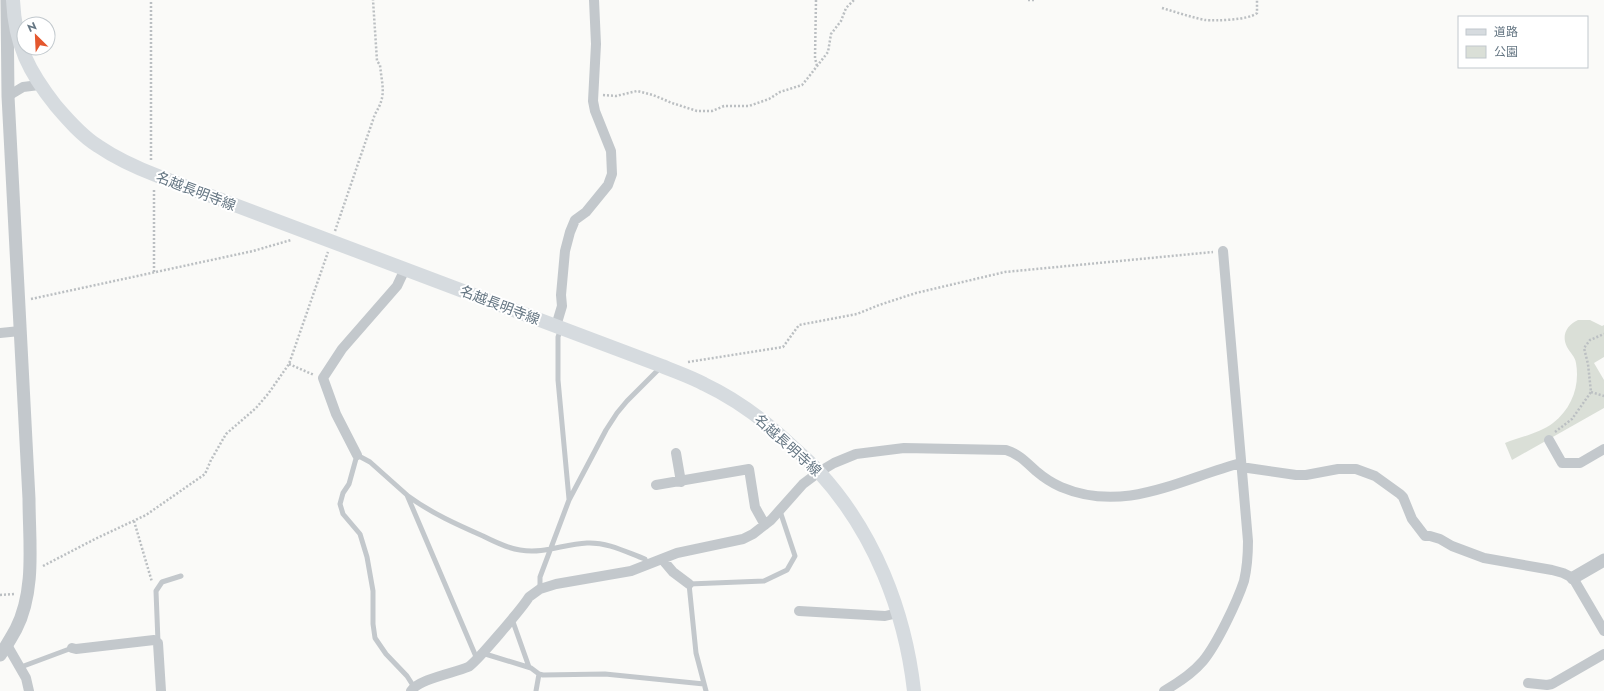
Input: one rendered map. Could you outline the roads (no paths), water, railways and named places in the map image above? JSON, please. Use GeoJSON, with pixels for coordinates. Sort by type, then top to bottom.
{"type":"FeatureCollection","features":[{"type":"Feature","properties":{"kind":"main road","name":"名越長明寺線"},"geometry":{"type":"LineString","coordinates":[[13,0],[18,36],[28,64],[39,85],[62,114],[80,132],[96,146],[114,157],[154,175],[662,366],[703,383],[749,410],[779,434],[819,472],[852,514],[886,578],[908,649],[914,691]]}},
{"type":"Feature","properties":{"kind":"street"},"geometry":{"type":"LineString","coordinates":[[7,0],[8,96],[29,499],[29,572],[28,593],[25,606],[17,628],[3,650],[21,667],[26,678],[29,691]]}},
{"type":"Feature","properties":{"kind":"street"},"geometry":{"type":"LineString","coordinates":[[558,327],[562,306],[561,295],[565,251],[570,232],[575,220],[586,212],[608,185],[612,174],[611,151],[595,111],[593,93],[596,44],[594,0]]}},
{"type":"Feature","properties":{"kind":"street"},"geometry":{"type":"LineString","coordinates":[[8,96],[23,87],[39,85]]}},
{"type":"Feature","properties":{"kind":"street"},"geometry":{"type":"LineString","coordinates":[[1164,691],[1189,674],[1203,660],[1227,618],[1244,581],[1247,563],[1248,541],[1223,251]]}},
{"type":"Feature","properties":{"kind":"street"},"geometry":{"type":"LineString","coordinates":[[357,455],[336,414],[323,378],[342,349],[397,286],[405,269]]}},
{"type":"Feature","properties":{"kind":"street"},"geometry":{"type":"LineString","coordinates":[[0,333],[20,331]]}},
{"type":"Feature","properties":{"kind":"street"},"geometry":{"type":"LineString","coordinates":[[1549,440],[1562,463],[1580,463],[1604,449]]}},
{"type":"Feature","properties":{"kind":"street"},"geometry":{"type":"LineString","coordinates":[[412,689],[468,667],[529,597],[540,589],[556,584],[631,571],[677,553],[743,539],[765,525],[780,511],[803,484],[819,472],[844,459],[867,452],[912,448],[996,449],[1014,453],[1037,472],[1061,487],[1078,493],[1118,497],[1160,490],[1221,468],[1241,465],[1296,475],[1306,475],[1338,469],[1356,469],[1375,476],[1400,494],[1412,519],[1425,536],[1440,539],[1452,546],[1484,558],[1552,570],[1573,578],[1604,631]]}},
{"type":"Feature","properties":{"kind":"street"},"geometry":{"type":"LineString","coordinates":[[676,453],[681,482]]}},
{"type":"Feature","properties":{"kind":"street"},"geometry":{"type":"LineString","coordinates":[[656,485],[681,482],[749,469],[755,507],[765,525]]}},
{"type":"Feature","properties":{"kind":"street"},"geometry":{"type":"LineString","coordinates":[[662,559],[673,572],[689,584]]}},
{"type":"Feature","properties":{"kind":"street"},"geometry":{"type":"LineString","coordinates":[[1573,578],[1604,560]]}},
{"type":"Feature","properties":{"kind":"street"},"geometry":{"type":"LineString","coordinates":[[799,611],[886,616],[898,613]]}},
{"type":"Feature","properties":{"kind":"street"},"geometry":{"type":"LineString","coordinates":[[72,648],[76,649],[154,640],[158,643],[161,691]]}},
{"type":"Feature","properties":{"kind":"street"},"geometry":{"type":"LineString","coordinates":[[1528,683],[1546,685],[1552,684],[1604,654]]}},
{"type":"Feature","properties":{"kind":"lane"},"geometry":{"type":"LineString","coordinates":[[558,327],[558,380],[569,500]]}},
{"type":"Feature","properties":{"kind":"lane"},"geometry":{"type":"LineString","coordinates":[[540,589],[540,577],[569,500],[617,413],[662,366]]}},
{"type":"Feature","properties":{"kind":"lane"},"geometry":{"type":"LineString","coordinates":[[412,689],[407,676],[386,654],[375,638],[373,591],[367,557],[360,534],[343,514],[340,504],[343,494],[349,484],[357,455],[370,462],[420,505],[466,529],[504,546],[521,550],[549,550],[587,543],[606,544],[645,559],[647,566]]}},
{"type":"Feature","properties":{"kind":"lane"},"geometry":{"type":"LineString","coordinates":[[407,495],[479,656],[528,667],[539,674],[605,674],[704,684]]}},
{"type":"Feature","properties":{"kind":"lane"},"geometry":{"type":"LineString","coordinates":[[706,691],[696,653],[689,584],[764,581],[787,570],[795,556],[780,511]]}},
{"type":"Feature","properties":{"kind":"lane"},"geometry":{"type":"LineString","coordinates":[[158,643],[156,591],[162,582],[182,576]]}},
{"type":"Feature","properties":{"kind":"lane"},"geometry":{"type":"LineString","coordinates":[[512,618],[528,667]]}},
{"type":"Feature","properties":{"kind":"lane"},"geometry":{"type":"LineString","coordinates":[[21,667],[72,648]]}},
{"type":"Feature","properties":{"kind":"lane"},"geometry":{"type":"LineString","coordinates":[[536,691],[539,674]]}}]}
